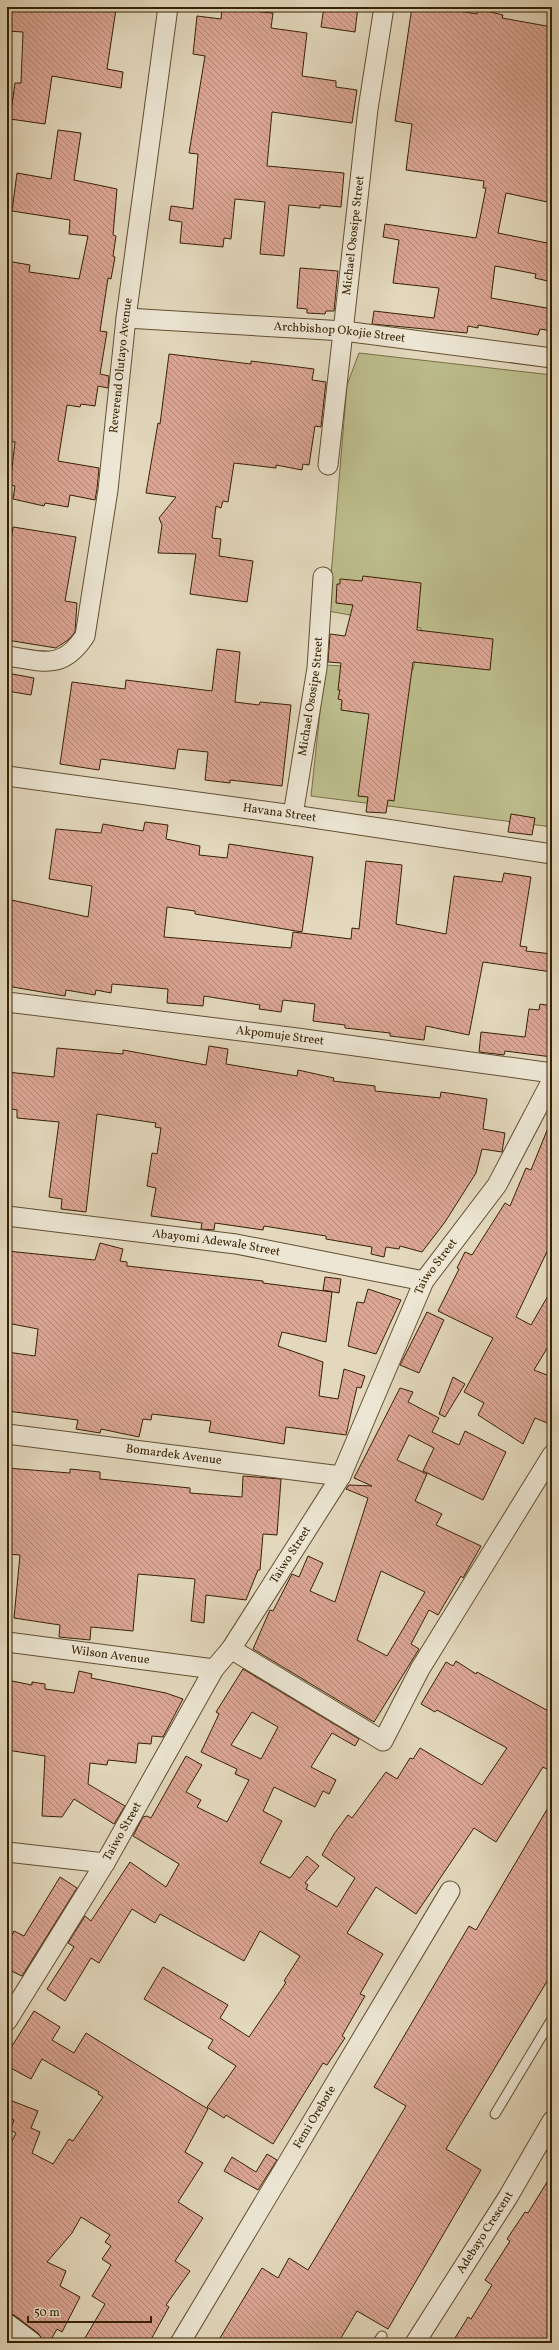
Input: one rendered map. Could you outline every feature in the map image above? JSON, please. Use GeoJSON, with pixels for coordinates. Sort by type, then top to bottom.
{"type":"FeatureCollection","features":[{"type":"Feature","properties":{"kind":"main road"},"geometry":{"type":"LineString","coordinates":[[7,2325],[31,2343]]}},
{"type":"Feature","properties":{"kind":"street","name":"Reverend Olutayo Avenue"},"geometry":{"type":"LineString","coordinates":[[7,656],[39,660],[63,658],[74,651],[84,636],[108,490],[126,318],[168,7]]}},
{"type":"Feature","properties":{"kind":"street","name":"Michael Ososipe Street"},"geometry":{"type":"LineString","coordinates":[[328,465],[367,116],[384,7]]}},
{"type":"Feature","properties":{"kind":"street","name":"Archbishop Okojie Street"},"geometry":{"type":"LineString","coordinates":[[126,318],[344,331],[552,358]]}},
{"type":"Feature","properties":{"kind":"street","name":"Michael Ososipe Street"},"geometry":{"type":"LineString","coordinates":[[293,815],[317,668],[323,578]]}},
{"type":"Feature","properties":{"kind":"street","name":"Havana Street"},"geometry":{"type":"LineString","coordinates":[[7,776],[293,815],[552,854]]}},
{"type":"Feature","properties":{"kind":"street","name":"Akpomuje Street"},"geometry":{"type":"LineString","coordinates":[[7,1002],[304,1039],[552,1073]]}},
{"type":"Feature","properties":{"kind":"street","name":"Taiwo Street"},"geometry":{"type":"LineString","coordinates":[[7,2021],[105,1863],[214,1669],[231,1649],[341,1476],[424,1281],[497,1185],[552,1080]]}},
{"type":"Feature","properties":{"kind":"street","name":"Abayomi Adewale Street"},"geometry":{"type":"LineString","coordinates":[[7,1216],[236,1244],[424,1281]]}},
{"type":"Feature","properties":{"kind":"street","name":"Bomardek Avenue"},"geometry":{"type":"LineString","coordinates":[[7,1434],[341,1476]]}},
{"type":"Feature","properties":{"kind":"street"},"geometry":{"type":"LineString","coordinates":[[231,1649],[383,1741],[420,1669],[552,1455]]}},
{"type":"Feature","properties":{"kind":"street","name":"Wilson Avenue"},"geometry":{"type":"LineString","coordinates":[[7,1642],[214,1669]]}},
{"type":"Feature","properties":{"kind":"street"},"geometry":{"type":"LineString","coordinates":[[7,1852],[105,1863]]}},
{"type":"Feature","properties":{"kind":"street","name":"Femi Orebote"},"geometry":{"type":"LineString","coordinates":[[180,2343],[450,1891]]}},
{"type":"Feature","properties":{"kind":"street","name":"Adebayo Crescent"},"geometry":{"type":"LineString","coordinates":[[415,2343],[508,2197],[552,2121]]}},
{"type":"Feature","properties":{"kind":"lane"},"geometry":{"type":"LineString","coordinates":[[495,2114],[552,2019]]}},
{"type":"Feature","properties":{"kind":"green space"},"geometry":{"type":"Polygon","coordinates":[[[359,353],[552,375],[552,827],[311,796],[325,665],[413,670],[421,628],[328,611],[347,385],[359,353]]]}},
{"type":"Feature","properties":{"kind":"building"},"geometry":{"type":"Polygon","coordinates":[[[7,7],[116,9],[107,69],[123,72],[121,88],[52,76],[45,124],[10,119],[15,83],[21,83],[23,32],[7,31],[7,7]]]}},
{"type":"Feature","properties":{"kind":"building"},"geometry":{"type":"Polygon","coordinates":[[[222,7],[261,7],[260,12],[273,13],[271,28],[307,33],[302,76],[336,81],[336,87],[357,90],[352,123],[272,112],[267,166],[344,173],[341,207],[320,205],[320,208],[289,205],[284,256],[260,254],[265,202],[235,199],[231,239],[224,238],[223,247],[180,243],[182,222],[169,220],[171,206],[193,209],[198,154],[189,153],[205,56],[193,54],[197,16],[221,19],[222,7]]]}},
{"type":"Feature","properties":{"kind":"building"},"geometry":{"type":"Polygon","coordinates":[[[324,7],[358,7],[355,32],[321,27],[324,7]]]}},
{"type":"Feature","properties":{"kind":"building"},"geometry":{"type":"Polygon","coordinates":[[[412,7],[434,7],[477,14],[478,9],[503,15],[502,18],[552,27],[552,203],[506,193],[498,233],[552,244],[552,282],[535,278],[536,274],[495,266],[491,298],[552,309],[552,331],[540,329],[538,335],[478,325],[478,328],[468,326],[467,333],[372,324],[374,311],[434,318],[439,288],[393,283],[399,240],[383,237],[385,224],[476,238],[486,188],[483,188],[484,181],[406,170],[412,124],[395,121],[412,7]]]}},
{"type":"Feature","properties":{"kind":"building"},"geometry":{"type":"Polygon","coordinates":[[[58,130],[81,133],[74,180],[117,189],[113,235],[116,236],[113,256],[115,257],[111,279],[108,278],[100,331],[107,332],[100,374],[109,376],[108,388],[98,386],[95,406],[81,404],[80,407],[67,405],[58,461],[99,468],[97,489],[95,500],[70,495],[68,507],[45,503],[44,506],[13,499],[15,486],[10,485],[15,442],[7,441],[7,261],[30,265],[29,272],[79,279],[88,236],[69,234],[70,220],[12,211],[17,173],[51,179],[58,130]]]}},
{"type":"Feature","properties":{"kind":"building"},"geometry":{"type":"Polygon","coordinates":[[[300,268],[338,271],[334,311],[326,311],[325,314],[307,313],[307,309],[297,308],[300,268]]]}},
{"type":"Feature","properties":{"kind":"building"},"geometry":{"type":"Polygon","coordinates":[[[169,354],[251,364],[251,361],[314,369],[312,380],[326,382],[321,427],[315,426],[309,465],[303,464],[302,470],[276,465],[276,468],[234,463],[228,502],[223,501],[221,508],[216,506],[212,538],[221,539],[219,556],[253,561],[247,602],[190,594],[196,554],[158,553],[162,525],[159,518],[176,497],[146,493],[158,423],[160,424],[169,354]]]}},
{"type":"Feature","properties":{"kind":"building"},"geometry":{"type":"Polygon","coordinates":[[[13,527],[76,537],[65,601],[77,603],[75,632],[68,640],[56,648],[7,640],[7,565],[13,527]]]}},
{"type":"Feature","properties":{"kind":"building"},"geometry":{"type":"Polygon","coordinates":[[[363,576],[421,583],[417,630],[493,639],[490,670],[413,662],[394,801],[388,800],[386,813],[366,812],[368,797],[358,796],[369,714],[341,710],[342,700],[338,699],[340,690],[338,690],[341,663],[328,662],[330,634],[345,636],[353,605],[336,603],[337,584],[340,584],[340,579],[362,581],[363,576]]]}},
{"type":"Feature","properties":{"kind":"building"},"geometry":{"type":"Polygon","coordinates":[[[217,649],[240,652],[235,702],[259,705],[260,702],[291,705],[282,786],[230,780],[230,783],[205,780],[208,752],[178,749],[175,769],[101,759],[99,770],[60,764],[72,682],[125,689],[126,680],[212,691],[217,649]]]}},
{"type":"Feature","properties":{"kind":"building"},"geometry":{"type":"Polygon","coordinates":[[[7,673],[34,678],[31,695],[7,691],[7,673]]]}},
{"type":"Feature","properties":{"kind":"building"},"geometry":{"type":"Polygon","coordinates":[[[511,814],[535,818],[532,835],[508,832],[511,814]]]}},
{"type":"Feature","properties":{"kind":"building"},"geometry":{"type":"Polygon","coordinates":[[[145,822],[168,825],[166,839],[200,846],[199,855],[227,858],[229,844],[313,857],[302,932],[195,914],[195,911],[167,907],[164,937],[291,948],[293,932],[351,939],[352,928],[359,929],[366,861],[402,865],[396,924],[446,934],[454,876],[502,882],[504,873],[531,877],[520,946],[527,947],[526,951],[552,954],[552,972],[483,962],[469,1035],[426,1026],[424,1040],[390,1036],[390,1033],[345,1028],[345,1025],[313,1021],[315,1004],[283,1000],[281,1012],[259,1009],[260,1005],[204,996],[203,1006],[167,1003],[168,989],[112,984],[111,993],[96,990],[95,995],[66,990],[65,996],[7,986],[7,899],[88,917],[92,886],[49,879],[56,829],[101,833],[103,824],[143,831],[145,822]]]}},
{"type":"Feature","properties":{"kind":"building"},"geometry":{"type":"Polygon","coordinates":[[[540,1004],[552,1006],[552,1057],[505,1051],[504,1055],[479,1052],[481,1032],[525,1037],[529,1009],[539,1010],[540,1004]]]}},
{"type":"Feature","properties":{"kind":"building"},"geometry":{"type":"Polygon","coordinates":[[[209,1046],[228,1049],[226,1064],[297,1076],[298,1070],[334,1078],[333,1081],[375,1086],[375,1091],[440,1098],[441,1092],[487,1099],[483,1129],[505,1133],[502,1152],[482,1149],[476,1173],[445,1222],[422,1252],[400,1246],[399,1249],[386,1247],[384,1257],[371,1254],[372,1247],[326,1239],[326,1236],[264,1226],[263,1230],[215,1223],[214,1230],[201,1229],[202,1223],[151,1216],[156,1188],[147,1186],[152,1153],[157,1154],[161,1128],[155,1127],[156,1123],[97,1114],[86,1212],[61,1209],[62,1199],[49,1197],[59,1122],[17,1118],[17,1110],[7,1108],[7,1072],[54,1077],[57,1048],[123,1054],[123,1050],[206,1065],[209,1046]]]}},
{"type":"Feature","properties":{"kind":"building"},"geometry":{"type":"Polygon","coordinates":[[[552,1118],[552,1241],[516,1317],[531,1325],[552,1289],[552,1340],[534,1370],[552,1377],[552,1425],[535,1418],[523,1444],[478,1415],[484,1403],[464,1392],[493,1338],[438,1311],[459,1269],[457,1268],[465,1252],[472,1255],[505,1203],[510,1206],[526,1168],[531,1170],[552,1118]]]}},
{"type":"Feature","properties":{"kind":"building"},"geometry":{"type":"Polygon","coordinates":[[[100,1243],[123,1249],[120,1261],[127,1262],[127,1266],[263,1281],[263,1283],[332,1292],[326,1342],[282,1332],[278,1346],[323,1362],[319,1396],[338,1399],[344,1369],[365,1376],[361,1388],[357,1387],[346,1435],[286,1427],[284,1444],[209,1432],[211,1421],[152,1414],[151,1420],[143,1419],[139,1437],[101,1429],[100,1433],[76,1429],[78,1420],[7,1411],[7,1352],[35,1356],[38,1329],[7,1323],[7,1251],[95,1260],[100,1243]]]}},
{"type":"Feature","properties":{"kind":"building"},"geometry":{"type":"Polygon","coordinates":[[[325,1277],[341,1279],[339,1293],[323,1290],[325,1277]]]}},
{"type":"Feature","properties":{"kind":"building"},"geometry":{"type":"Polygon","coordinates":[[[368,1289],[401,1300],[376,1354],[348,1346],[357,1302],[364,1303],[368,1289]]]}},
{"type":"Feature","properties":{"kind":"building"},"geometry":{"type":"Polygon","coordinates":[[[427,1312],[444,1320],[419,1373],[400,1365],[427,1312]]]}},
{"type":"Feature","properties":{"kind":"building"},"geometry":{"type":"Polygon","coordinates":[[[453,1377],[465,1384],[445,1417],[439,1414],[453,1377]]]}},
{"type":"Feature","properties":{"kind":"building"},"geometry":{"type":"Polygon","coordinates":[[[400,1388],[413,1392],[408,1402],[439,1418],[432,1432],[459,1445],[465,1431],[506,1452],[483,1500],[423,1471],[434,1448],[409,1435],[397,1460],[427,1474],[415,1501],[442,1514],[436,1525],[481,1546],[463,1578],[461,1576],[438,1615],[429,1610],[411,1644],[419,1649],[374,1722],[253,1649],[270,1610],[273,1611],[292,1574],[299,1577],[308,1556],[323,1563],[310,1591],[335,1602],[368,1498],[346,1489],[349,1485],[372,1486],[354,1478],[400,1388]],[[381,1571],[357,1640],[387,1656],[425,1592],[381,1571]]]}},
{"type":"Feature","properties":{"kind":"building"},"geometry":{"type":"Polygon","coordinates":[[[7,1468],[70,1473],[70,1469],[100,1472],[100,1479],[190,1488],[190,1493],[242,1497],[243,1476],[281,1479],[277,1535],[263,1534],[260,1570],[258,1570],[246,1600],[206,1595],[204,1623],[191,1621],[195,1579],[138,1574],[133,1631],[91,1627],[90,1640],[59,1637],[60,1625],[14,1618],[20,1555],[7,1554],[7,1468]]]}},
{"type":"Feature","properties":{"kind":"building"},"geometry":{"type":"Polygon","coordinates":[[[456,1661],[476,1674],[477,1672],[552,1713],[552,1772],[543,1767],[496,1842],[474,1828],[416,1914],[376,1887],[347,1933],[383,1954],[360,1994],[365,1996],[342,2036],[345,2038],[327,2065],[323,2063],[273,2144],[226,2115],[224,2118],[207,2107],[236,2066],[208,2048],[213,2040],[144,1999],[163,1967],[228,2005],[220,2018],[249,2037],[283,1987],[286,1982],[284,1981],[300,1956],[260,1931],[244,1961],[160,1914],[155,1923],[132,1909],[99,1963],[91,1958],[65,2001],[47,1989],[74,1947],[68,1943],[85,1916],[91,1921],[130,1862],[166,1887],[179,1864],[133,1836],[143,1817],[147,1816],[151,1818],[186,1756],[202,1765],[186,1792],[201,1800],[197,1807],[227,1822],[249,1780],[235,1774],[237,1769],[201,1752],[219,1714],[216,1712],[243,1669],[359,1739],[355,1746],[332,1733],[311,1767],[336,1780],[329,1794],[323,1791],[315,1807],[274,1787],[263,1811],[282,1821],[260,1863],[290,1878],[307,1856],[319,1866],[305,1883],[308,1885],[306,1889],[337,1907],[355,1878],[322,1855],[334,1834],[348,1815],[352,1818],[386,1772],[397,1779],[410,1758],[413,1759],[420,1748],[482,1785],[507,1748],[437,1710],[435,1712],[421,1704],[446,1662],[453,1666],[456,1661]],[[252,1712],[231,1745],[261,1759],[278,1727],[252,1712]]]}},
{"type":"Feature","properties":{"kind":"building"},"geometry":{"type":"Polygon","coordinates":[[[79,1671],[92,1674],[91,1678],[166,1693],[183,1699],[163,1737],[152,1736],[151,1744],[138,1743],[136,1763],[108,1760],[107,1765],[90,1763],[88,1784],[125,1806],[114,1824],[74,1799],[62,1817],[42,1816],[45,1756],[7,1750],[7,1680],[32,1685],[32,1682],[45,1684],[45,1689],[74,1693],[79,1671]]]}},
{"type":"Feature","properties":{"kind":"building"},"geometry":{"type":"Polygon","coordinates":[[[552,1801],[552,1973],[446,2149],[481,2170],[388,2329],[357,2311],[338,2343],[217,2343],[262,2268],[278,2278],[289,2258],[308,2270],[406,2106],[374,2087],[469,1926],[476,1930],[552,1801]]]}},
{"type":"Feature","properties":{"kind":"building"},"geometry":{"type":"Polygon","coordinates":[[[60,1877],[77,1888],[22,1976],[7,1969],[7,1945],[14,1931],[24,1936],[60,1877]]]}},
{"type":"Feature","properties":{"kind":"building"},"geometry":{"type":"Polygon","coordinates":[[[34,2011],[60,2027],[52,2040],[74,2053],[86,2033],[208,2109],[185,2152],[203,2163],[178,2202],[203,2218],[175,2261],[190,2271],[166,2305],[169,2307],[149,2343],[82,2343],[105,2304],[92,2296],[111,2265],[102,2259],[111,2246],[105,2242],[110,2235],[81,2217],[72,2233],[47,2262],[66,2271],[60,2286],[80,2297],[62,2332],[57,2329],[49,2343],[44,2343],[38,2333],[14,2315],[7,2313],[7,2151],[16,2133],[10,2130],[14,2120],[7,2117],[7,2099],[38,2111],[31,2128],[40,2132],[32,2153],[53,2164],[69,2139],[73,2141],[103,2097],[98,2094],[99,2092],[42,2059],[31,2079],[7,2066],[7,2054],[34,2011]]]}},
{"type":"Feature","properties":{"kind":"building"},"geometry":{"type":"Polygon","coordinates":[[[267,2154],[277,2160],[258,2190],[224,2171],[232,2157],[256,2172],[267,2154]]]}},
{"type":"Feature","properties":{"kind":"building"},"geometry":{"type":"Polygon","coordinates":[[[552,2174],[552,2343],[452,2343],[468,2317],[471,2319],[492,2285],[485,2280],[510,2241],[507,2239],[525,2212],[528,2213],[552,2174]]]}}]}
